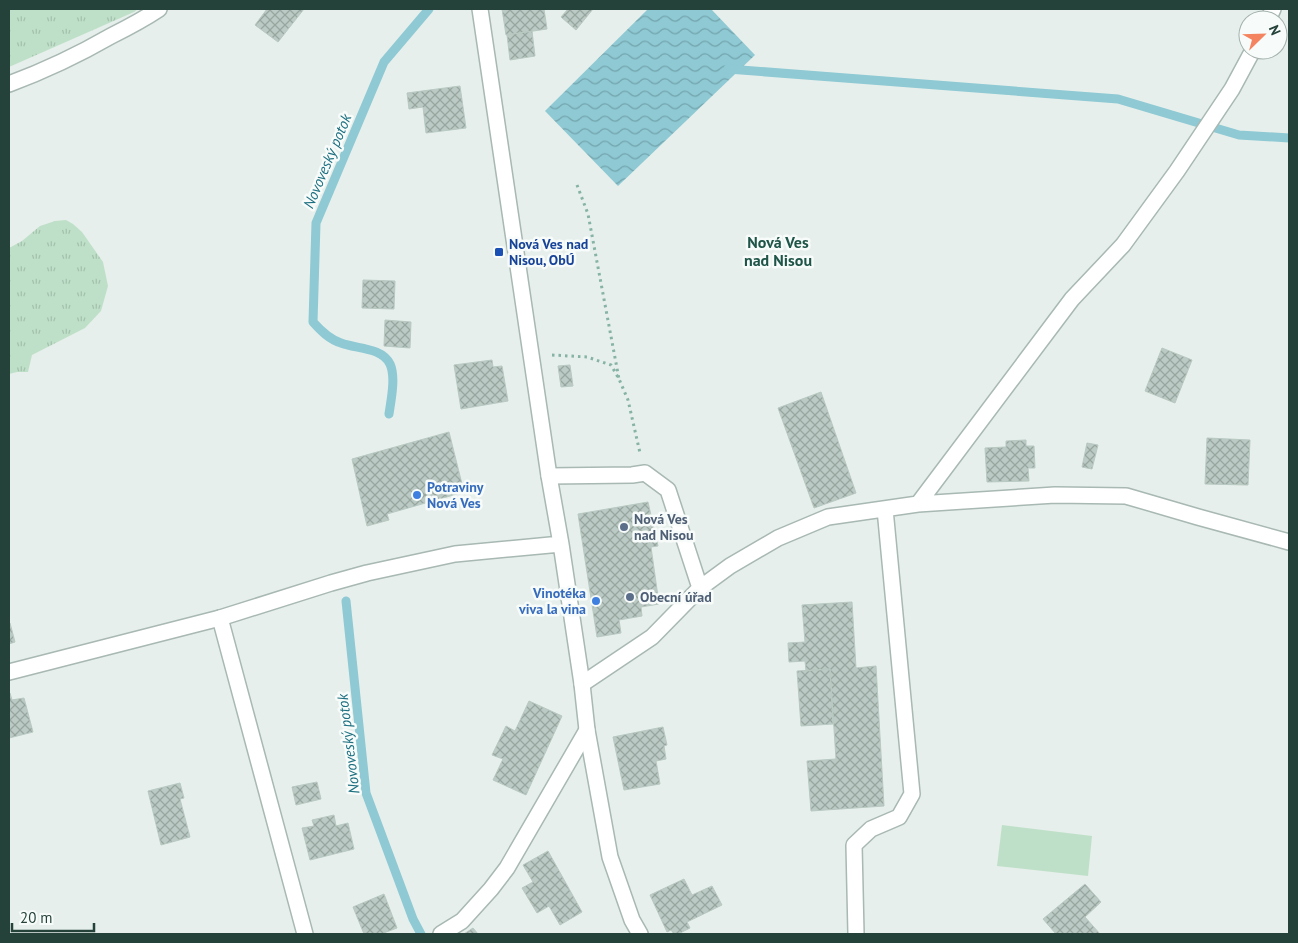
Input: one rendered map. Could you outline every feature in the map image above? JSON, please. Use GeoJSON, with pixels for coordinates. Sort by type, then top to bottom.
{"type":"FeatureCollection","features":[{"type":"Feature","properties":{"kind":"street"},"geometry":{"type":"LineString","coordinates":[[9,84],[39,73],[79,54],[159,9]]}},
{"type":"Feature","properties":{"kind":"street"},"geometry":{"type":"LineString","coordinates":[[480,9],[549,476],[582,684],[587,730],[610,857],[632,920],[640,934]]}},
{"type":"Feature","properties":{"kind":"street"},"geometry":{"type":"LineString","coordinates":[[918,504],[1072,299],[1123,245],[1177,170],[1226,97],[1247,60]]}},
{"type":"Feature","properties":{"kind":"street"},"geometry":{"type":"LineString","coordinates":[[549,476],[632,475],[644,473],[668,490],[700,588]]}},
{"type":"Feature","properties":{"kind":"street"},"geometry":{"type":"LineString","coordinates":[[582,684],[652,637],[700,588],[730,566],[778,538],[828,517],[918,504],[1055,495],[1126,496],[1289,542]]}},
{"type":"Feature","properties":{"kind":"street"},"geometry":{"type":"LineString","coordinates":[[856,934],[854,845],[871,829],[899,817],[912,794],[885,509]]}},
{"type":"Feature","properties":{"kind":"street"},"geometry":{"type":"LineString","coordinates":[[9,672],[220,618],[367,573],[455,554],[561,544]]}},
{"type":"Feature","properties":{"kind":"street"},"geometry":{"type":"LineString","coordinates":[[220,618],[304,934]]}},
{"type":"Feature","properties":{"kind":"street"},"geometry":{"type":"LineString","coordinates":[[441,934],[462,921],[507,868],[587,730]]}},
{"type":"Feature","properties":{"kind":"path"},"geometry":{"type":"LineString","coordinates":[[577,185],[588,214],[620,379],[628,400],[644,473]]}},
{"type":"Feature","properties":{"kind":"path"},"geometry":{"type":"LineString","coordinates":[[531,354],[587,356],[611,366],[620,379]]}},
{"type":"Feature","properties":{"kind":"green space"},"geometry":{"type":"Polygon","coordinates":[[[9,9],[138,9],[9,67],[9,9]]]}},
{"type":"Feature","properties":{"kind":"green space"},"geometry":{"type":"Polygon","coordinates":[[[66,220],[82,232],[103,262],[108,286],[101,311],[85,328],[32,355],[28,372],[9,374],[9,248],[22,241],[40,226],[66,220]]]}},
{"type":"Feature","properties":{"kind":"green space"},"geometry":{"type":"Polygon","coordinates":[[[1002,825],[1092,836],[1088,876],[997,866],[1002,825]]]}},
{"type":"Feature","properties":{"kind":"water"},"geometry":{"type":"Polygon","coordinates":[[[648,9],[711,9],[755,55],[618,186],[545,111],[648,9]]]}},
{"type":"Feature","properties":{"kind":"building"},"geometry":{"type":"Polygon","coordinates":[[[267,9],[304,9],[278,42],[255,25],[267,9]]]}},
{"type":"Feature","properties":{"kind":"building"},"geometry":{"type":"Polygon","coordinates":[[[502,9],[544,9],[547,29],[506,35],[502,9]]]}},
{"type":"Feature","properties":{"kind":"building"},"geometry":{"type":"Polygon","coordinates":[[[568,9],[593,9],[576,30],[561,17],[568,9]]]}},
{"type":"Feature","properties":{"kind":"building"},"geometry":{"type":"Polygon","coordinates":[[[532,31],[535,56],[510,60],[507,35],[532,31]]]}},
{"type":"Feature","properties":{"kind":"building"},"geometry":{"type":"Polygon","coordinates":[[[460,86],[466,128],[426,133],[423,107],[409,109],[407,93],[460,86]]]}},
{"type":"Feature","properties":{"kind":"building"},"geometry":{"type":"Polygon","coordinates":[[[363,280],[395,281],[394,309],[362,308],[363,280]]]}},
{"type":"Feature","properties":{"kind":"building"},"geometry":{"type":"Polygon","coordinates":[[[385,320],[411,322],[410,348],[384,346],[385,320]]]}},
{"type":"Feature","properties":{"kind":"building"},"geometry":{"type":"Polygon","coordinates":[[[1162,348],[1192,360],[1175,403],[1145,391],[1162,348]]]}},
{"type":"Feature","properties":{"kind":"building"},"geometry":{"type":"Polygon","coordinates":[[[492,360],[493,367],[502,366],[508,401],[461,409],[454,365],[492,360]]]}},
{"type":"Feature","properties":{"kind":"building"},"geometry":{"type":"Polygon","coordinates":[[[570,365],[573,386],[561,387],[558,366],[570,365]]]}},
{"type":"Feature","properties":{"kind":"building"},"geometry":{"type":"Polygon","coordinates":[[[821,392],[856,493],[814,508],[778,408],[821,392]]]}},
{"type":"Feature","properties":{"kind":"building"},"geometry":{"type":"Polygon","coordinates":[[[449,432],[464,492],[387,514],[389,520],[367,526],[352,459],[449,432]]]}},
{"type":"Feature","properties":{"kind":"building"},"geometry":{"type":"Polygon","coordinates":[[[1207,438],[1250,440],[1248,485],[1205,484],[1207,438]]]}},
{"type":"Feature","properties":{"kind":"building"},"geometry":{"type":"Polygon","coordinates":[[[1026,440],[1026,446],[1034,446],[1035,468],[1028,468],[1029,481],[987,482],[985,448],[1006,447],[1006,441],[1026,440]]]}},
{"type":"Feature","properties":{"kind":"building"},"geometry":{"type":"Polygon","coordinates":[[[1087,443],[1098,445],[1092,469],[1082,467],[1087,443]]]}},
{"type":"Feature","properties":{"kind":"building"},"geometry":{"type":"Polygon","coordinates":[[[648,502],[658,546],[651,547],[659,604],[641,607],[642,616],[619,620],[621,633],[597,637],[578,514],[648,502]]]}},
{"type":"Feature","properties":{"kind":"building"},"geometry":{"type":"Polygon","coordinates":[[[852,602],[856,668],[876,666],[884,806],[811,811],[807,761],[836,759],[830,669],[806,671],[805,661],[789,662],[788,643],[805,642],[802,605],[852,602]]]}},
{"type":"Feature","properties":{"kind":"building"},"geometry":{"type":"Polygon","coordinates":[[[9,623],[15,642],[9,644],[9,623]]]}},
{"type":"Feature","properties":{"kind":"building"},"geometry":{"type":"Polygon","coordinates":[[[830,669],[833,724],[801,726],[797,671],[830,669]]]}},
{"type":"Feature","properties":{"kind":"building"},"geometry":{"type":"Polygon","coordinates":[[[10,693],[12,700],[24,698],[33,732],[9,738],[10,693]]]}},
{"type":"Feature","properties":{"kind":"building"},"geometry":{"type":"Polygon","coordinates":[[[529,701],[562,716],[526,795],[493,780],[503,759],[492,755],[506,726],[515,731],[529,701]]]}},
{"type":"Feature","properties":{"kind":"building"},"geometry":{"type":"Polygon","coordinates":[[[663,727],[667,745],[664,746],[666,759],[656,761],[660,784],[624,790],[613,737],[663,727]]]}},
{"type":"Feature","properties":{"kind":"building"},"geometry":{"type":"Polygon","coordinates":[[[317,782],[321,799],[296,805],[292,787],[317,782]]]}},
{"type":"Feature","properties":{"kind":"building"},"geometry":{"type":"Polygon","coordinates":[[[180,783],[184,798],[180,799],[190,837],[161,845],[148,791],[180,783]]]}},
{"type":"Feature","properties":{"kind":"building"},"geometry":{"type":"Polygon","coordinates":[[[334,815],[336,826],[348,823],[354,849],[310,860],[302,828],[314,826],[312,820],[334,815]]]}},
{"type":"Feature","properties":{"kind":"building"},"geometry":{"type":"Polygon","coordinates":[[[548,851],[582,912],[560,925],[549,906],[537,913],[522,888],[533,882],[523,865],[548,851]]]}},
{"type":"Feature","properties":{"kind":"building"},"geometry":{"type":"Polygon","coordinates":[[[684,879],[692,895],[712,886],[722,905],[687,922],[690,928],[674,934],[671,930],[667,932],[650,895],[684,879]]]}},
{"type":"Feature","properties":{"kind":"building"},"geometry":{"type":"Polygon","coordinates":[[[1085,884],[1101,902],[1085,917],[1100,934],[1056,934],[1043,919],[1085,884]]]}},
{"type":"Feature","properties":{"kind":"building"},"geometry":{"type":"Polygon","coordinates":[[[384,894],[397,928],[381,934],[364,934],[353,907],[384,894]]]}},
{"type":"Feature","properties":{"kind":"building"},"geometry":{"type":"Polygon","coordinates":[[[473,928],[478,934],[464,934],[473,928]]]}},
{"type":"Feature","properties":{"kind":"waterway","name":"Novoveský potok"},"geometry":{"type":"LineString","coordinates":[[389,414],[393,375],[386,358],[375,351],[337,341],[313,322],[316,223],[384,62],[429,9]]}},
{"type":"Feature","properties":{"kind":"waterway"},"geometry":{"type":"LineString","coordinates":[[728,69],[1118,99],[1239,135],[1289,138]]}},
{"type":"Feature","properties":{"kind":"waterway","name":"Novoveský potok"},"geometry":{"type":"LineString","coordinates":[[346,601],[366,793],[413,919],[421,934]]}},
{"type":"Feature","properties":{"kind":"place","name":"Nová Ves nad Nisou, ObÚ"},"geometry":{"type":"Point","coordinates":[499,252]}},
{"type":"Feature","properties":{"kind":"place","name":"Potraviny Nová Ves"},"geometry":{"type":"Point","coordinates":[417,495]}},
{"type":"Feature","properties":{"kind":"place","name":"Nová Ves nad Nisou"},"geometry":{"type":"Point","coordinates":[624,527]}},
{"type":"Feature","properties":{"kind":"place","name":"Obecní úřad"},"geometry":{"type":"Point","coordinates":[630,597]}},
{"type":"Feature","properties":{"kind":"place","name":"Vinotéka viva la vina"},"geometry":{"type":"Point","coordinates":[596,601]}},
{"type":"Feature","properties":{"kind":"district","name":"Nová Ves nad Nisou"},"geometry":{"type":"Point","coordinates":[778,251]}}]}
